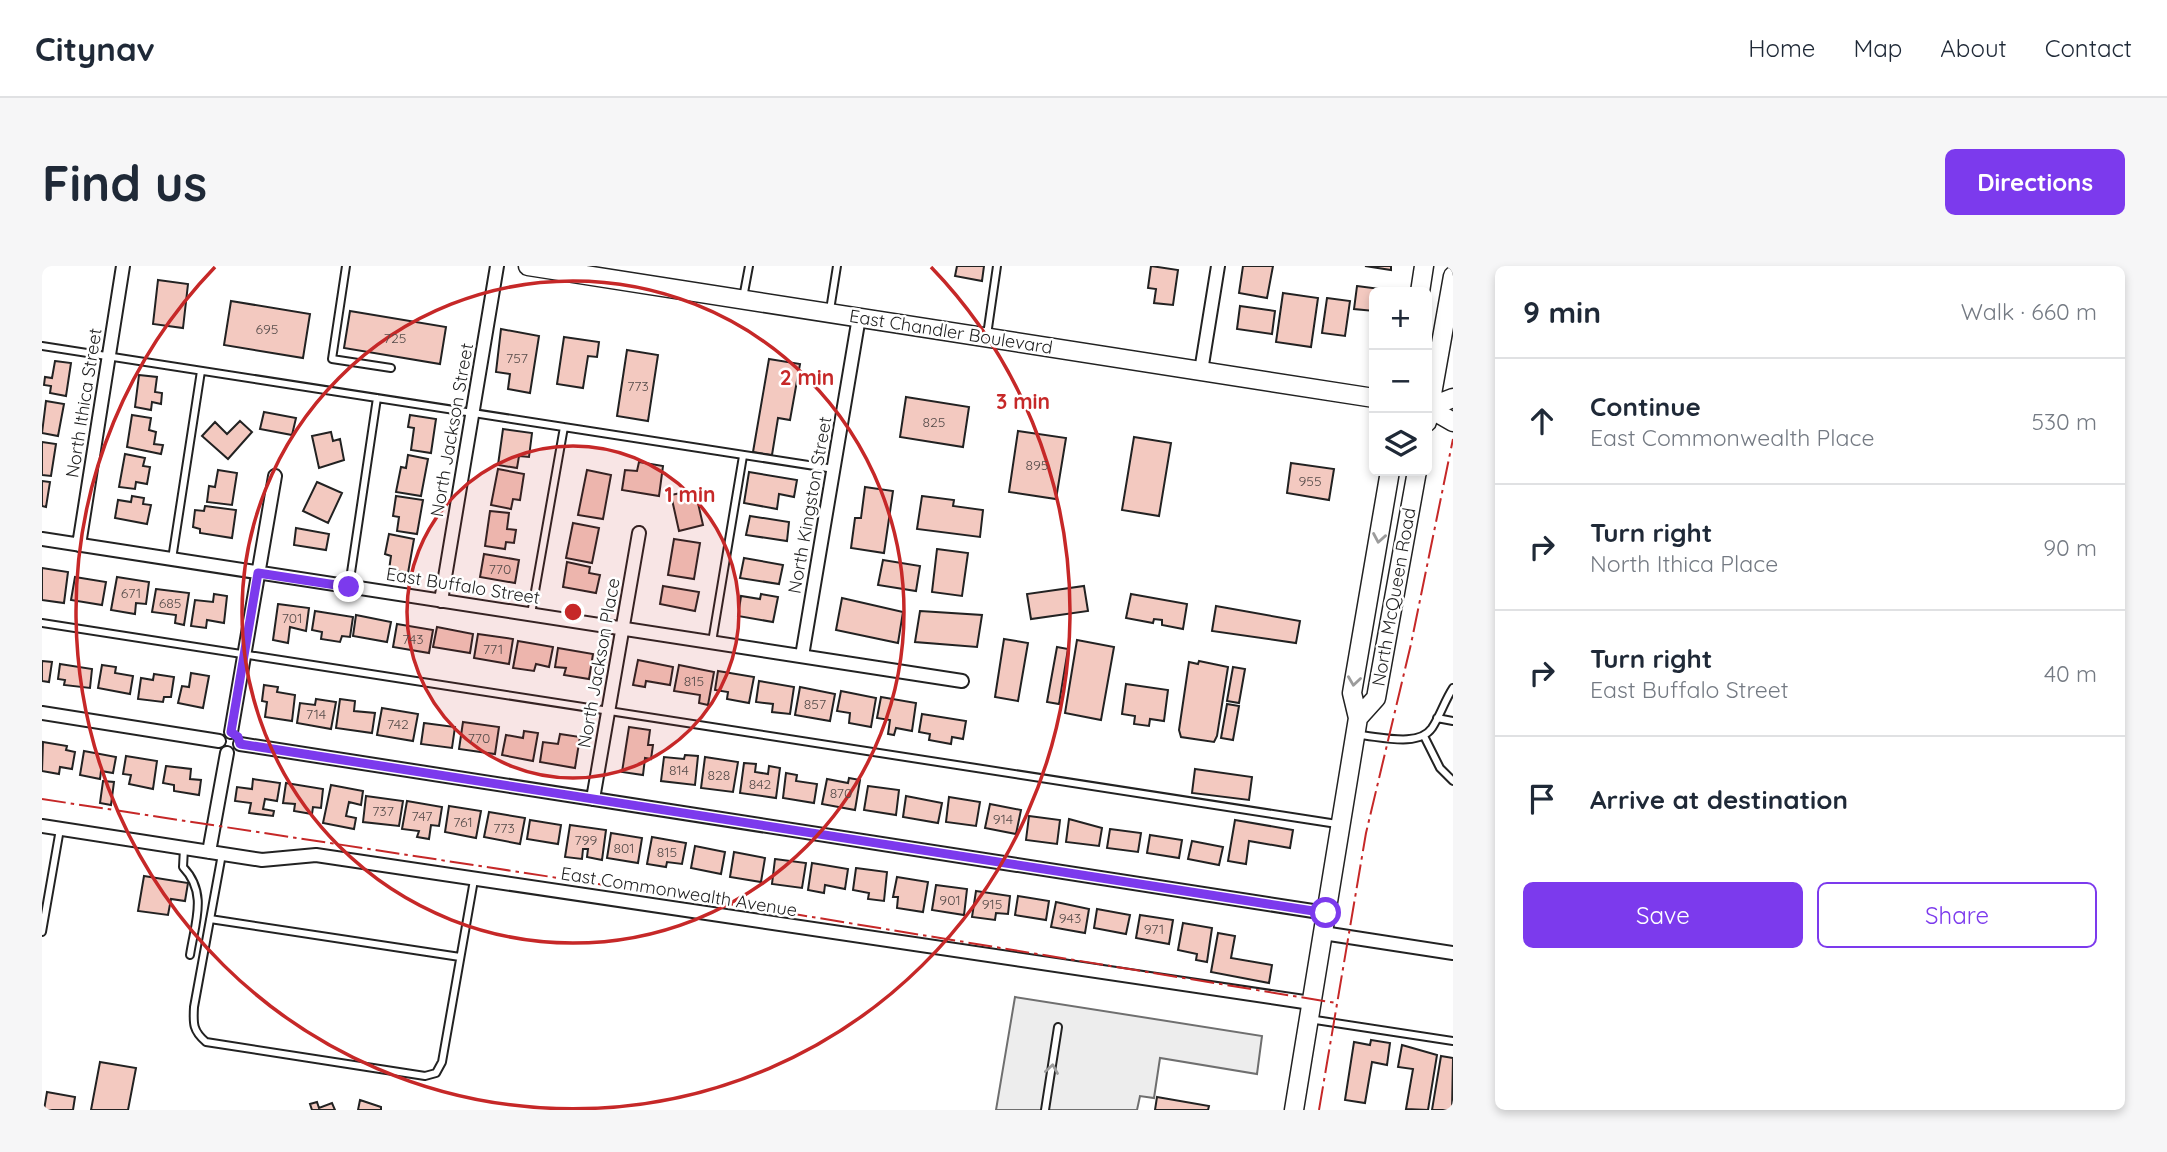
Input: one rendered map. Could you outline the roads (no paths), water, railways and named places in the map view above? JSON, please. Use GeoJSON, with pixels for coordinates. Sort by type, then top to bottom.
{"type":"FeatureCollection","features":[{"type":"Feature","properties":{"kind":"main road","name":"East Chandler Boulevard"},"geometry":{"type":"LineString","coordinates":[[528,266],[599,271],[743,298],[1369,397]]}},
{"type":"Feature","properties":{"kind":"main road"},"geometry":{"type":"LineString","coordinates":[[1421,287],[1424,266]]}},
{"type":"Feature","properties":{"kind":"main road"},"geometry":{"type":"LineString","coordinates":[[1432,390],[1453,276]]}},
{"type":"Feature","properties":{"kind":"main road"},"geometry":{"type":"LineString","coordinates":[[1432,410],[1453,398]]}},
{"type":"Feature","properties":{"kind":"main road"},"geometry":{"type":"LineString","coordinates":[[1430,413],[1453,422]]}},
{"type":"Feature","properties":{"kind":"main road","name":"North McQueen Road"},"geometry":{"type":"LineString","coordinates":[[1294,1110],[1357,727],[1352,693],[1389,476]]}},
{"type":"Feature","properties":{"kind":"main road","name":"North McQueen Road"},"geometry":{"type":"LineString","coordinates":[[1357,727],[1376,698],[1416,476]]}},
{"type":"Feature","properties":{"kind":"street","name":"North Ithica Street"},"geometry":{"type":"LineString","coordinates":[[79,545],[124,266]]}},
{"type":"Feature","properties":{"kind":"street","name":"North Jackson Street"},"geometry":{"type":"LineString","coordinates":[[441,601],[497,266]]}},
{"type":"Feature","properties":{"kind":"street"},"geometry":{"type":"LineString","coordinates":[[1201,371],[1218,266]]}},
{"type":"Feature","properties":{"kind":"street","name":"North Kingston Street"},"geometry":{"type":"LineString","coordinates":[[802,656],[859,317]]}},
{"type":"Feature","properties":{"kind":"street"},"geometry":{"type":"LineString","coordinates":[[231,732],[275,476]]}},
{"type":"Feature","properties":{"kind":"street","name":"North Jackson Place"},"geometry":{"type":"LineString","coordinates":[[593,799],[639,533]]}},
{"type":"Feature","properties":{"kind":"street","name":"East Buffalo Street"},"geometry":{"type":"LineString","coordinates":[[42,539],[962,681]]}},
{"type":"Feature","properties":{"kind":"street"},"geometry":{"type":"LineString","coordinates":[[42,713],[219,741]]}},
{"type":"Feature","properties":{"kind":"street"},"geometry":{"type":"LineString","coordinates":[[231,732],[238,737],[240,744],[237,750],[227,753],[221,749],[219,741],[223,734],[231,732]]}},
{"type":"Feature","properties":{"kind":"street"},"geometry":{"type":"LineString","coordinates":[[240,744],[1326,913]]}},
{"type":"Feature","properties":{"kind":"street"},"geometry":{"type":"LineString","coordinates":[[216,853],[227,753]]}},
{"type":"Feature","properties":{"kind":"street","name":"East Commonwealth Avenue"},"geometry":{"type":"LineString","coordinates":[[42,827],[262,860],[316,855],[1310,1011]]}},
{"type":"Feature","properties":{"kind":"street"},"geometry":{"type":"LineString","coordinates":[[1323,933],[1453,953]]}},
{"type":"Feature","properties":{"kind":"lane"},"geometry":{"type":"LineString","coordinates":[[346,266],[332,359],[390,368]]}},
{"type":"Feature","properties":{"kind":"lane"},"geometry":{"type":"LineString","coordinates":[[743,298],[749,266]]}},
{"type":"Feature","properties":{"kind":"lane"},"geometry":{"type":"LineString","coordinates":[[830,312],[837,266]]}},
{"type":"Feature","properties":{"kind":"lane"},"geometry":{"type":"LineString","coordinates":[[987,337],[997,266]]}},
{"type":"Feature","properties":{"kind":"lane"},"geometry":{"type":"LineString","coordinates":[[42,346],[834,469]]}},
{"type":"Feature","properties":{"kind":"lane"},"geometry":{"type":"LineString","coordinates":[[172,559],[201,371]]}},
{"type":"Feature","properties":{"kind":"lane"},"geometry":{"type":"LineString","coordinates":[[349,587],[377,398]]}},
{"type":"Feature","properties":{"kind":"lane"},"geometry":{"type":"LineString","coordinates":[[531,614],[564,427]]}},
{"type":"Feature","properties":{"kind":"lane"},"geometry":{"type":"LineString","coordinates":[[712,642],[743,456]]}},
{"type":"Feature","properties":{"kind":"lane"},"geometry":{"type":"LineString","coordinates":[[42,624],[1341,825]]}},
{"type":"Feature","properties":{"kind":"lane"},"geometry":{"type":"LineString","coordinates":[[1357,727],[1413,739],[1424,736],[1453,688]]}},
{"type":"Feature","properties":{"kind":"lane"},"geometry":{"type":"LineString","coordinates":[[1437,718],[1453,721]]}},
{"type":"Feature","properties":{"kind":"lane"},"geometry":{"type":"LineString","coordinates":[[1424,736],[1440,768],[1453,782]]}},
{"type":"Feature","properties":{"kind":"lane"},"geometry":{"type":"LineString","coordinates":[[42,932],[60,829]]}},
{"type":"Feature","properties":{"kind":"lane"},"geometry":{"type":"LineString","coordinates":[[184,848],[183,867],[196,882],[199,893],[190,956]]}},
{"type":"Feature","properties":{"kind":"lane"},"geometry":{"type":"LineString","coordinates":[[216,853],[210,919],[193,1023],[196,1033],[206,1042],[425,1076],[436,1073],[442,1062],[474,880]]}},
{"type":"Feature","properties":{"kind":"lane"},"geometry":{"type":"LineString","coordinates":[[42,871],[52,873]]}},
{"type":"Feature","properties":{"kind":"lane"},"geometry":{"type":"LineString","coordinates":[[210,919],[460,957]]}},
{"type":"Feature","properties":{"kind":"lane"},"geometry":{"type":"LineString","coordinates":[[1310,1011],[1453,1041]]}},
{"type":"Feature","properties":{"kind":"lane"},"geometry":{"type":"LineString","coordinates":[[1045,1110],[1058,1027]]}}]}
